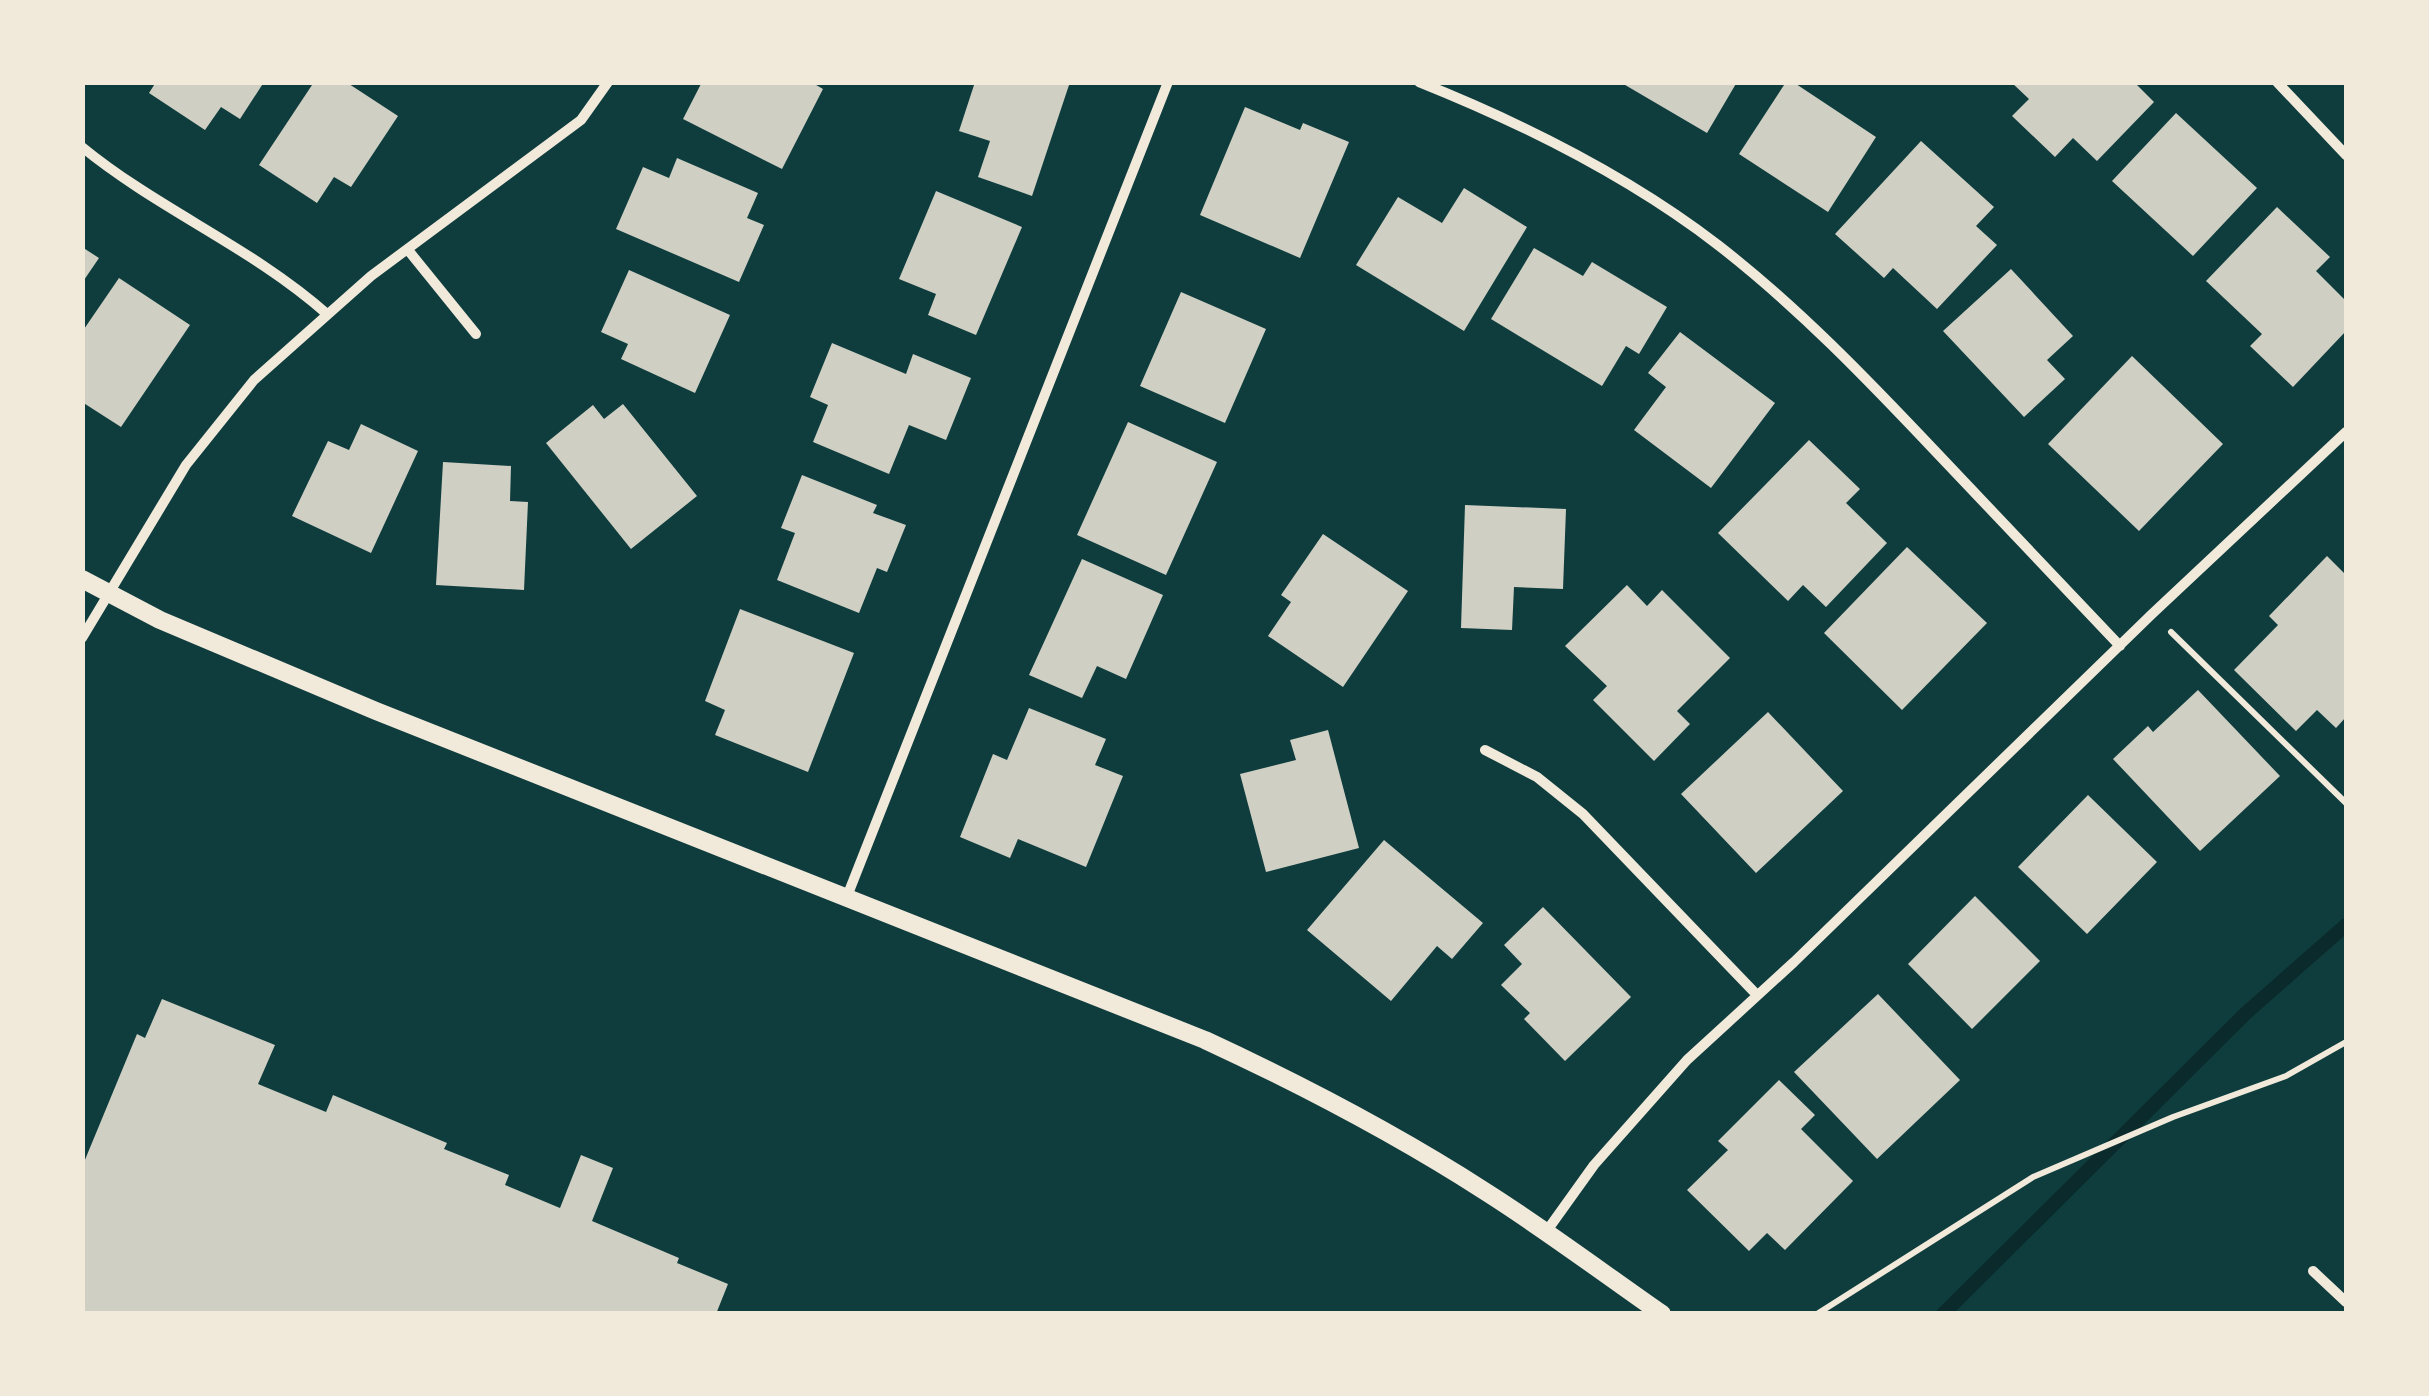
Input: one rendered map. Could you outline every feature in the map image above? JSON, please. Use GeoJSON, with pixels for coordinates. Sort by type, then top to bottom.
{"type":"FeatureCollection","features":[{"type":"Feature","properties":{"kind":"street"},"geometry":{"type":"LineString","coordinates":[[82,638],[186,465],[254,380],[327,314],[581,120],[608,82]]}},
{"type":"Feature","properties":{"kind":"street"},"geometry":{"type":"LineString","coordinates":[[846,900],[1168,82]]}},
{"type":"Feature","properties":{"kind":"street"},"geometry":{"type":"LineString","coordinates":[[1419,82],[1570,151],[1631,186],[1716,244],[1802,315],[2120,646]]}},
{"type":"Feature","properties":{"kind":"street"},"geometry":{"type":"LineString","coordinates":[[2278,82],[2346,155]]}},
{"type":"Feature","properties":{"kind":"street"},"geometry":{"type":"LineString","coordinates":[[82,147],[198,227],[291,281],[327,314]]}},
{"type":"Feature","properties":{"kind":"street"},"geometry":{"type":"LineString","coordinates":[[408,250],[476,334]]}},
{"type":"Feature","properties":{"kind":"street"},"geometry":{"type":"LineString","coordinates":[[1545,1233],[1594,1165],[1687,1060],[2346,432]]}},
{"type":"Feature","properties":{"kind":"street"},"geometry":{"type":"LineString","coordinates":[[82,579],[160,620],[376,711],[1205,1040],[1297,1083],[1487,1192],[1662,1314]]}},
{"type":"Feature","properties":{"kind":"street"},"geometry":{"type":"LineString","coordinates":[[1485,750],[1537,777],[1584,814],[1758,995]]}},
{"type":"Feature","properties":{"kind":"street"},"geometry":{"type":"LineString","coordinates":[[2314,1271],[2346,1302]]}},
{"type":"Feature","properties":{"kind":"path"},"geometry":{"type":"LineString","coordinates":[[2152,614],[2346,803]]}},
{"type":"Feature","properties":{"kind":"path"},"geometry":{"type":"LineString","coordinates":[[1817,1314],[2033,1177],[2286,1076],[2346,1042]]}},
{"type":"Feature","properties":{"kind":"building"},"geometry":{"type":"Polygon","coordinates":[[[156,82],[264,82],[240,119],[221,107],[205,130],[149,93],[156,82]]]}},
{"type":"Feature","properties":{"kind":"building"},"geometry":{"type":"Polygon","coordinates":[[[314,82],[346,82],[398,116],[351,187],[334,177],[317,203],[259,165],[314,82]]]}},
{"type":"Feature","properties":{"kind":"building"},"geometry":{"type":"Polygon","coordinates":[[[702,82],[811,82],[823,89],[782,169],[683,119],[702,82]]]}},
{"type":"Feature","properties":{"kind":"building"},"geometry":{"type":"Polygon","coordinates":[[[975,82],[1070,82],[1032,196],[978,177],[990,141],[959,131],[975,82]]]}},
{"type":"Feature","properties":{"kind":"building"},"geometry":{"type":"Polygon","coordinates":[[[1620,82],[1737,82],[1707,133],[1620,82]]]}},
{"type":"Feature","properties":{"kind":"building"},"geometry":{"type":"Polygon","coordinates":[[[1786,82],[1793,82],[1876,137],[1828,212],[1739,154],[1786,82]]]}},
{"type":"Feature","properties":{"kind":"building"},"geometry":{"type":"Polygon","coordinates":[[[2011,82],[2134,82],[2154,102],[2097,161],[2073,138],[2055,157],[2012,116],[2029,99],[2011,82]]]}},
{"type":"Feature","properties":{"kind":"building"},"geometry":{"type":"Polygon","coordinates":[[[1245,107],[1300,130],[1303,123],[1349,142],[1300,258],[1200,215],[1245,107]]]}},
{"type":"Feature","properties":{"kind":"building"},"geometry":{"type":"Polygon","coordinates":[[[2176,113],[2257,188],[2193,256],[2112,181],[2176,113]]]}},
{"type":"Feature","properties":{"kind":"building"},"geometry":{"type":"Polygon","coordinates":[[[1921,141],[1994,207],[1976,226],[1997,245],[1937,309],[1893,268],[1884,278],[1835,234],[1921,141]]]}},
{"type":"Feature","properties":{"kind":"building"},"geometry":{"type":"Polygon","coordinates":[[[677,158],[758,193],[747,218],[764,225],[739,282],[616,229],[643,167],[669,178],[677,158]]]}},
{"type":"Feature","properties":{"kind":"building"},"geometry":{"type":"Polygon","coordinates":[[[1464,188],[1527,227],[1464,331],[1356,265],[1398,197],[1442,223],[1464,188]]]}},
{"type":"Feature","properties":{"kind":"building"},"geometry":{"type":"Polygon","coordinates":[[[936,191],[1022,227],[976,335],[928,315],[936,294],[899,279],[936,191]]]}},
{"type":"Feature","properties":{"kind":"building"},"geometry":{"type":"Polygon","coordinates":[[[2277,207],[2330,257],[2316,271],[2346,301],[2346,331],[2293,387],[2250,346],[2262,334],[2206,281],[2277,207]]]}},
{"type":"Feature","properties":{"kind":"building"},"geometry":{"type":"Polygon","coordinates":[[[82,247],[99,258],[82,283],[82,247]]]}},
{"type":"Feature","properties":{"kind":"building"},"geometry":{"type":"Polygon","coordinates":[[[1534,248],[1583,276],[1592,262],[1667,307],[1639,354],[1626,346],[1602,386],[1491,319],[1534,248]]]}},
{"type":"Feature","properties":{"kind":"building"},"geometry":{"type":"Polygon","coordinates":[[[2011,269],[2073,336],[2047,360],[2065,379],[2024,417],[1943,331],[2011,269]]]}},
{"type":"Feature","properties":{"kind":"building"},"geometry":{"type":"Polygon","coordinates":[[[629,270],[730,315],[695,393],[621,359],[628,344],[601,332],[629,270]]]}},
{"type":"Feature","properties":{"kind":"building"},"geometry":{"type":"Polygon","coordinates":[[[119,278],[190,325],[121,427],[82,402],[82,332],[119,278]]]}},
{"type":"Feature","properties":{"kind":"building"},"geometry":{"type":"Polygon","coordinates":[[[1181,292],[1266,329],[1225,423],[1140,386],[1181,292]]]}},
{"type":"Feature","properties":{"kind":"building"},"geometry":{"type":"Polygon","coordinates":[[[1680,332],[1775,403],[1711,488],[1634,430],[1666,387],[1648,373],[1680,332]]]}},
{"type":"Feature","properties":{"kind":"building"},"geometry":{"type":"Polygon","coordinates":[[[832,343],[906,374],[913,354],[971,378],[946,440],[909,425],[889,474],[813,442],[828,405],[810,397],[832,343]]]}},
{"type":"Feature","properties":{"kind":"building"},"geometry":{"type":"Polygon","coordinates":[[[2132,356],[2223,444],[2139,531],[2048,444],[2132,356]]]}},
{"type":"Feature","properties":{"kind":"building"},"geometry":{"type":"Polygon","coordinates":[[[623,404],[697,496],[631,549],[546,443],[593,405],[604,419],[623,404]]]}},
{"type":"Feature","properties":{"kind":"building"},"geometry":{"type":"Polygon","coordinates":[[[1128,422],[1217,462],[1166,575],[1077,535],[1128,422]]]}},
{"type":"Feature","properties":{"kind":"building"},"geometry":{"type":"Polygon","coordinates":[[[361,424],[418,451],[371,553],[292,516],[328,441],[349,450],[361,424]]]}},
{"type":"Feature","properties":{"kind":"building"},"geometry":{"type":"Polygon","coordinates":[[[1809,440],[1860,489],[1846,503],[1887,543],[1826,607],[1803,585],[1788,601],[1718,533],[1809,440]]]}},
{"type":"Feature","properties":{"kind":"building"},"geometry":{"type":"Polygon","coordinates":[[[443,462],[511,466],[510,501],[528,502],[524,590],[436,585],[443,462]]]}},
{"type":"Feature","properties":{"kind":"building"},"geometry":{"type":"Polygon","coordinates":[[[802,475],[877,505],[873,513],[906,525],[887,572],[877,568],[859,613],[777,580],[795,533],[781,528],[802,475]]]}},
{"type":"Feature","properties":{"kind":"building"},"geometry":{"type":"Polygon","coordinates":[[[1465,505],[1566,509],[1563,589],[1514,587],[1512,630],[1461,628],[1465,505]]]}},
{"type":"Feature","properties":{"kind":"building"},"geometry":{"type":"Polygon","coordinates":[[[1323,534],[1408,591],[1343,687],[1268,636],[1291,602],[1281,595],[1323,534]]]}},
{"type":"Feature","properties":{"kind":"building"},"geometry":{"type":"Polygon","coordinates":[[[1907,547],[1987,623],[1902,710],[1824,633],[1907,547]]]}},
{"type":"Feature","properties":{"kind":"building"},"geometry":{"type":"Polygon","coordinates":[[[2327,556],[2346,575],[2346,717],[2336,728],[2317,710],[2296,731],[2234,670],[2278,625],[2269,616],[2327,556]]]}},
{"type":"Feature","properties":{"kind":"building"},"geometry":{"type":"Polygon","coordinates":[[[1082,559],[1163,595],[1126,679],[1097,666],[1082,698],[1029,675],[1082,559]]]}},
{"type":"Feature","properties":{"kind":"building"},"geometry":{"type":"Polygon","coordinates":[[[1627,585],[1647,606],[1662,590],[1730,658],[1677,711],[1690,724],[1654,761],[1593,700],[1607,686],[1565,646],[1627,585]]]}},
{"type":"Feature","properties":{"kind":"building"},"geometry":{"type":"Polygon","coordinates":[[[740,609],[854,653],[808,772],[715,735],[725,710],[705,701],[740,609]]]}},
{"type":"Feature","properties":{"kind":"building"},"geometry":{"type":"Polygon","coordinates":[[[2198,690],[2280,776],[2200,851],[2113,759],[2148,726],[2153,732],[2198,690]]]}},
{"type":"Feature","properties":{"kind":"building"},"geometry":{"type":"Polygon","coordinates":[[[1029,708],[1106,739],[1095,765],[1123,776],[1086,867],[1018,839],[1010,858],[960,837],[993,754],[1007,760],[1029,708]]]}},
{"type":"Feature","properties":{"kind":"building"},"geometry":{"type":"Polygon","coordinates":[[[1768,712],[1843,791],[1756,873],[1681,794],[1768,712]]]}},
{"type":"Feature","properties":{"kind":"building"},"geometry":{"type":"Polygon","coordinates":[[[1328,730],[1359,848],[1266,872],[1240,774],[1296,760],[1290,740],[1328,730]]]}},
{"type":"Feature","properties":{"kind":"building"},"geometry":{"type":"Polygon","coordinates":[[[2088,795],[2157,862],[2087,934],[2018,867],[2088,795]]]}},
{"type":"Feature","properties":{"kind":"building"},"geometry":{"type":"Polygon","coordinates":[[[1384,840],[1483,923],[1452,959],[1437,946],[1391,1001],[1307,930],[1384,840]]]}},
{"type":"Feature","properties":{"kind":"building"},"geometry":{"type":"Polygon","coordinates":[[[1975,896],[2040,961],[1972,1029],[1908,964],[1975,896]]]}},
{"type":"Feature","properties":{"kind":"building"},"geometry":{"type":"Polygon","coordinates":[[[1543,907],[1631,997],[1565,1061],[1524,1019],[1530,1013],[1501,985],[1522,964],[1504,945],[1543,907]]]}},
{"type":"Feature","properties":{"kind":"building"},"geometry":{"type":"Polygon","coordinates":[[[1878,994],[1960,1080],[1877,1159],[1794,1072],[1878,994]]]}},
{"type":"Feature","properties":{"kind":"building"},"geometry":{"type":"Polygon","coordinates":[[[162,999],[275,1045],[258,1084],[326,1112],[333,1095],[447,1143],[444,1149],[509,1175],[505,1185],[560,1208],[581,1155],[613,1168],[592,1221],[728,1284],[716,1314],[82,1314],[82,1167],[137,1034],[145,1038],[162,999]]]}},
{"type":"Feature","properties":{"kind":"building"},"geometry":{"type":"Polygon","coordinates":[[[1779,1080],[1815,1115],[1801,1129],[1853,1181],[1785,1250],[1767,1233],[1749,1251],[1687,1190],[1728,1150],[1718,1141],[1779,1080]]]}},
{"type":"Feature","properties":{"kind":"waterway"},"geometry":{"type":"LineString","coordinates":[[1943,1314],[2246,1013],[2346,925]]}}]}
